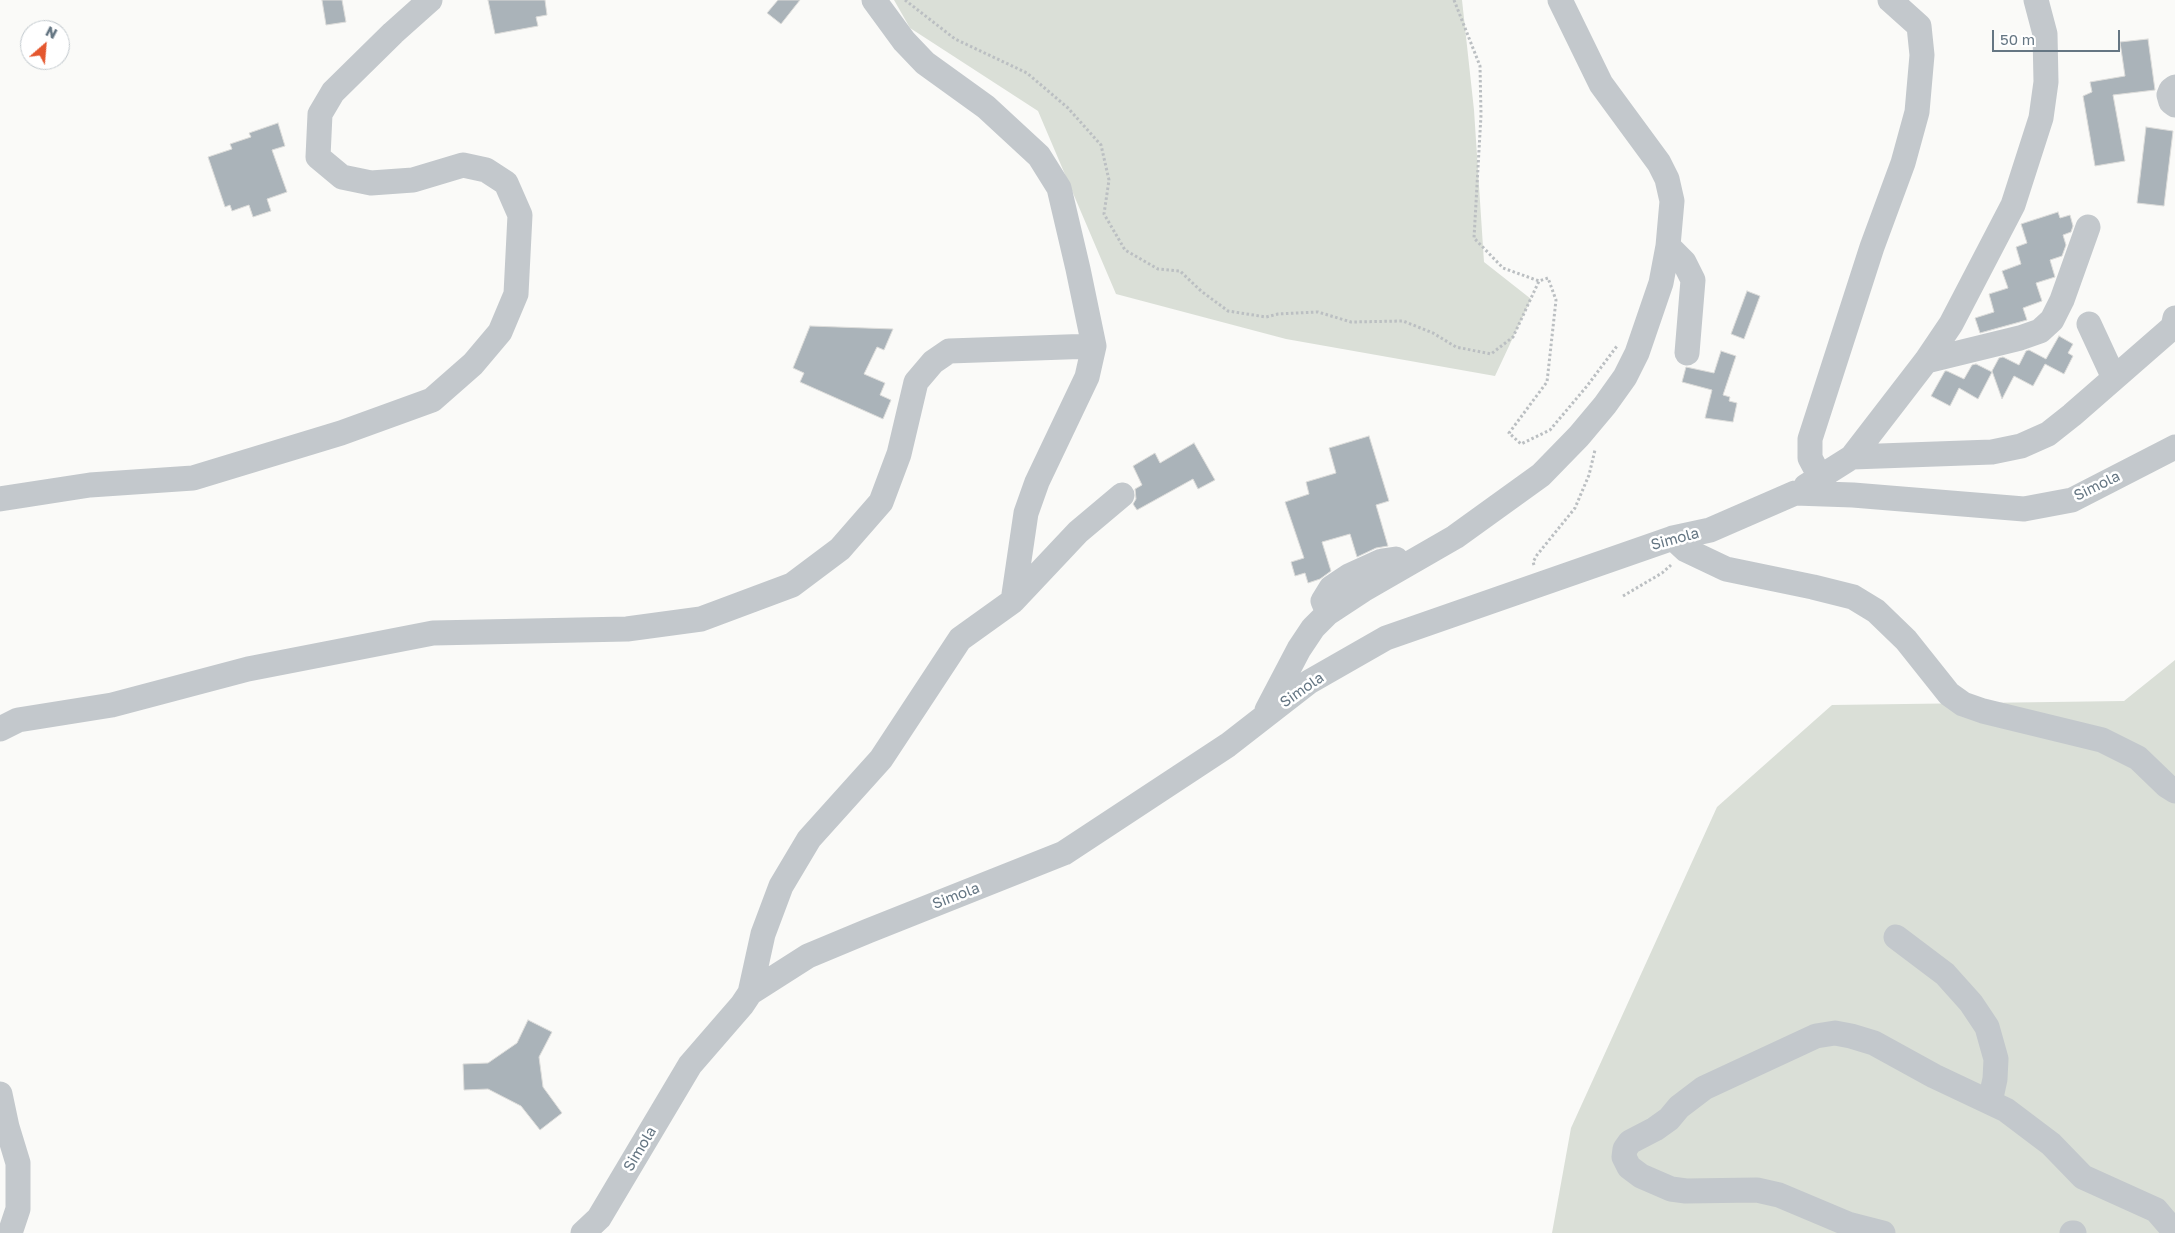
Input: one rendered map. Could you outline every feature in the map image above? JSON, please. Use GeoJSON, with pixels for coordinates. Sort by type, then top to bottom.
{"type":"FeatureCollection","features":[{"type":"Feature","properties":{"kind":"street"},"geometry":{"type":"LineString","coordinates":[[0,499],[90,486],[193,478],[341,433],[432,400],[474,364],[500,332],[516,294],[520,215],[506,183],[486,170],[463,165],[413,180],[371,183],[342,177],[318,157],[320,114],[333,92],[393,33],[430,0]]}},
{"type":"Feature","properties":{"kind":"street"},"geometry":{"type":"LineString","coordinates":[[874,0],[904,41],[925,63],[986,107],[1039,156],[1059,188],[1094,346],[1087,377],[1037,482],[1026,513],[1012,601]]}},
{"type":"Feature","properties":{"kind":"street"},"geometry":{"type":"LineString","coordinates":[[1263,718],[1299,649],[1313,628],[1328,613],[1363,590],[1455,537],[1541,475],[1606,405],[1625,377],[1637,353],[1661,283],[1668,246],[1672,201],[1668,178],[1645,142],[1628,124],[1601,84],[1560,0]]}},
{"type":"Feature","properties":{"kind":"street"},"geometry":{"type":"LineString","coordinates":[[1820,477],[1810,458],[1810,439],[1872,247],[1903,163],[1917,112],[1922,55],[1919,26],[1890,0]]}},
{"type":"Feature","properties":{"kind":"street"},"geometry":{"type":"LineString","coordinates":[[1795,493],[1852,457],[1926,361],[1959,309],[2013,205],[2041,118],[2046,82],[2044,34],[2036,0]]}},
{"type":"Feature","properties":{"kind":"street"},"geometry":{"type":"LineString","coordinates":[[2175,87],[2171,90],[2169,96],[2171,102],[2175,105]]}},
{"type":"Feature","properties":{"kind":"street"},"geometry":{"type":"LineString","coordinates":[[1926,361],[2020,338],[2040,331],[2052,320],[2062,300],[2088,226]]}},
{"type":"Feature","properties":{"kind":"street"},"geometry":{"type":"LineString","coordinates":[[1668,246],[1684,262],[1693,280],[1687,353]]}},
{"type":"Feature","properties":{"kind":"street"},"geometry":{"type":"LineString","coordinates":[[1852,457],[1992,452],[2022,446],[2048,434],[2114,378],[2174,323]]}},
{"type":"Feature","properties":{"kind":"street"},"geometry":{"type":"LineString","coordinates":[[2089,324],[2114,378]]}},
{"type":"Feature","properties":{"kind":"street"},"geometry":{"type":"LineString","coordinates":[[0,729],[18,720],[112,704],[248,669],[433,633],[626,629],[701,619],[792,585],[840,549],[881,502],[899,454],[916,382],[933,362],[949,351],[1094,346]]}},
{"type":"Feature","properties":{"kind":"street","name":"Simola"},"geometry":{"type":"LineString","coordinates":[[583,1233],[599,1218],[690,1065],[742,1005],[750,993],[808,956],[868,930],[1064,853],[1228,745],[1309,682],[1386,638],[1679,544],[1795,493],[1853,495],[2024,508],[2072,500],[2175,447]]}},
{"type":"Feature","properties":{"kind":"street"},"geometry":{"type":"LineString","coordinates":[[750,993],[762,934],[781,886],[810,839],[881,758],[960,639],[1012,601],[1078,532],[1122,494]]}},
{"type":"Feature","properties":{"kind":"street"},"geometry":{"type":"LineString","coordinates":[[1679,544],[1726,569],[1853,597],[1876,611],[1906,640],[1949,694],[1963,704],[1983,711],[2102,740],[2138,758],[2151,768],[2167,786],[2175,791]]}},
{"type":"Feature","properties":{"kind":"street"},"geometry":{"type":"LineString","coordinates":[[2151,768],[2175,775]]}},
{"type":"Feature","properties":{"kind":"street"},"geometry":{"type":"LineString","coordinates":[[1896,937],[1945,974],[1971,1003],[1987,1028],[1996,1059],[1995,1079],[1990,1102]]}},
{"type":"Feature","properties":{"kind":"street"},"geometry":{"type":"LineString","coordinates":[[1883,1233],[1848,1224],[1780,1195],[1757,1190],[1686,1191],[1671,1189],[1641,1176],[1629,1168],[1624,1157],[1625,1149],[1630,1142],[1655,1130],[1669,1120],[1679,1107],[1704,1088],[1816,1036],[1834,1033],[1874,1043],[1934,1076],[2006,1110],[2051,1144],[2083,1177],[2156,1210],[2175,1232]]}},
{"type":"Feature","properties":{"kind":"street"},"geometry":{"type":"LineString","coordinates":[[0,1094],[7,1127],[18,1163],[18,1209],[10,1233]]}},
{"type":"Feature","properties":{"kind":"path"},"geometry":{"type":"LineString","coordinates":[[905,0],[955,39],[1027,73],[1068,108],[1101,145],[1109,180],[1104,214],[1124,250],[1158,269],[1180,271],[1201,291],[1228,311],[1266,317],[1278,314],[1318,312],[1351,322],[1403,321],[1434,333],[1456,347],[1490,354],[1513,337],[1539,281]]}},
{"type":"Feature","properties":{"kind":"path"},"geometry":{"type":"LineString","coordinates":[[1454,0],[1480,66],[1481,115],[1474,238],[1503,268],[1539,281],[1548,278],[1556,300],[1547,382],[1509,433],[1521,444],[1550,430],[1587,386],[1616,346],[1637,353]]}},
{"type":"Feature","properties":{"kind":"path"},"geometry":{"type":"LineString","coordinates":[[1536,568],[1533,562],[1536,556],[1575,508],[1589,475],[1595,448]]}},
{"type":"Feature","properties":{"kind":"path"},"geometry":{"type":"LineString","coordinates":[[1623,596],[1662,573],[1679,544]]}},
{"type":"Feature","properties":{"kind":"shaded area"},"geometry":{"type":"Polygon","coordinates":[[[894,0],[1462,0],[1474,110],[1484,262],[1531,299],[1495,376],[1286,339],[1116,294],[1038,111],[910,28],[894,0]]]}},
{"type":"Feature","properties":{"kind":"shaded area"},"geometry":{"type":"Polygon","coordinates":[[[2175,660],[2175,1233],[1552,1233],[1571,1128],[1717,807],[1832,705],[2124,701],[2175,660]]]}},
{"type":"Feature","properties":{"kind":"building"},"geometry":{"type":"Polygon","coordinates":[[[322,0],[342,0],[346,22],[326,25],[322,0]]]}},
{"type":"Feature","properties":{"kind":"building"},"geometry":{"type":"Polygon","coordinates":[[[488,0],[545,0],[547,15],[536,17],[538,26],[495,34],[488,0]]]}},
{"type":"Feature","properties":{"kind":"building"},"geometry":{"type":"Polygon","coordinates":[[[778,0],[800,0],[781,24],[767,13],[778,0]]]}},
{"type":"Feature","properties":{"kind":"building"},"geometry":{"type":"Polygon","coordinates":[[[2148,39],[2155,90],[2113,95],[2125,161],[2095,166],[2083,96],[2092,92],[2090,82],[2125,76],[2120,42],[2148,39]]]}},
{"type":"Feature","properties":{"kind":"building"},"geometry":{"type":"Polygon","coordinates":[[[278,123],[285,146],[272,150],[287,192],[267,199],[271,211],[253,217],[249,205],[232,211],[230,205],[225,207],[208,157],[232,149],[230,144],[251,137],[249,133],[278,123]]]}},
{"type":"Feature","properties":{"kind":"building"},"geometry":{"type":"Polygon","coordinates":[[[2146,127],[2173,131],[2164,206],[2137,203],[2146,127]]]}},
{"type":"Feature","properties":{"kind":"building"},"geometry":{"type":"Polygon","coordinates":[[[2058,212],[2060,218],[2070,215],[2073,226],[2071,232],[2063,235],[2066,245],[2062,256],[2050,260],[2055,277],[2036,283],[2042,301],[2023,308],[2027,320],[1980,333],[1975,318],[1994,312],[1989,294],[2008,288],[2002,271],[2021,264],[2016,247],[2027,243],[2021,224],[2058,212]]]}},
{"type":"Feature","properties":{"kind":"building"},"geometry":{"type":"Polygon","coordinates":[[[1747,291],[1760,296],[1744,339],[1731,334],[1747,291]]]}},
{"type":"Feature","properties":{"kind":"building"},"geometry":{"type":"Polygon","coordinates":[[[810,326],[893,329],[884,350],[877,347],[864,374],[885,383],[880,395],[891,400],[883,419],[800,382],[804,373],[793,368],[810,326]]]}},
{"type":"Feature","properties":{"kind":"building"},"geometry":{"type":"Polygon","coordinates":[[[2059,336],[2073,344],[2068,353],[2073,356],[2064,374],[2045,364],[2033,386],[2014,376],[2002,399],[1992,371],[1999,358],[2003,357],[2019,365],[2026,351],[2029,350],[2046,359],[2059,336]]]}},
{"type":"Feature","properties":{"kind":"building"},"geometry":{"type":"Polygon","coordinates":[[[1721,351],[1736,356],[1723,395],[1730,397],[1729,401],[1737,403],[1733,422],[1705,418],[1712,390],[1682,382],[1686,367],[1714,373],[1721,351]]]}},
{"type":"Feature","properties":{"kind":"building"},"geometry":{"type":"Polygon","coordinates":[[[1976,364],[1992,372],[1978,399],[1959,388],[1950,406],[1931,396],[1945,371],[1964,379],[1972,365],[1976,364]]]}},
{"type":"Feature","properties":{"kind":"building"},"geometry":{"type":"Polygon","coordinates":[[[1369,436],[1389,501],[1376,505],[1388,546],[1376,548],[1357,557],[1350,534],[1322,542],[1331,571],[1320,579],[1308,583],[1305,573],[1295,576],[1291,562],[1304,558],[1285,502],[1309,494],[1306,482],[1336,473],[1329,448],[1369,436]]]}},
{"type":"Feature","properties":{"kind":"building"},"geometry":{"type":"Polygon","coordinates":[[[1194,443],[1215,480],[1198,489],[1193,479],[1137,510],[1133,504],[1136,499],[1135,489],[1142,485],[1133,466],[1155,453],[1160,463],[1194,443]]]}},
{"type":"Feature","properties":{"kind":"building"},"geometry":{"type":"Polygon","coordinates":[[[528,1020],[552,1032],[539,1057],[543,1087],[562,1113],[540,1130],[521,1106],[488,1089],[464,1090],[463,1064],[488,1063],[517,1043],[528,1020]]]}}]}
